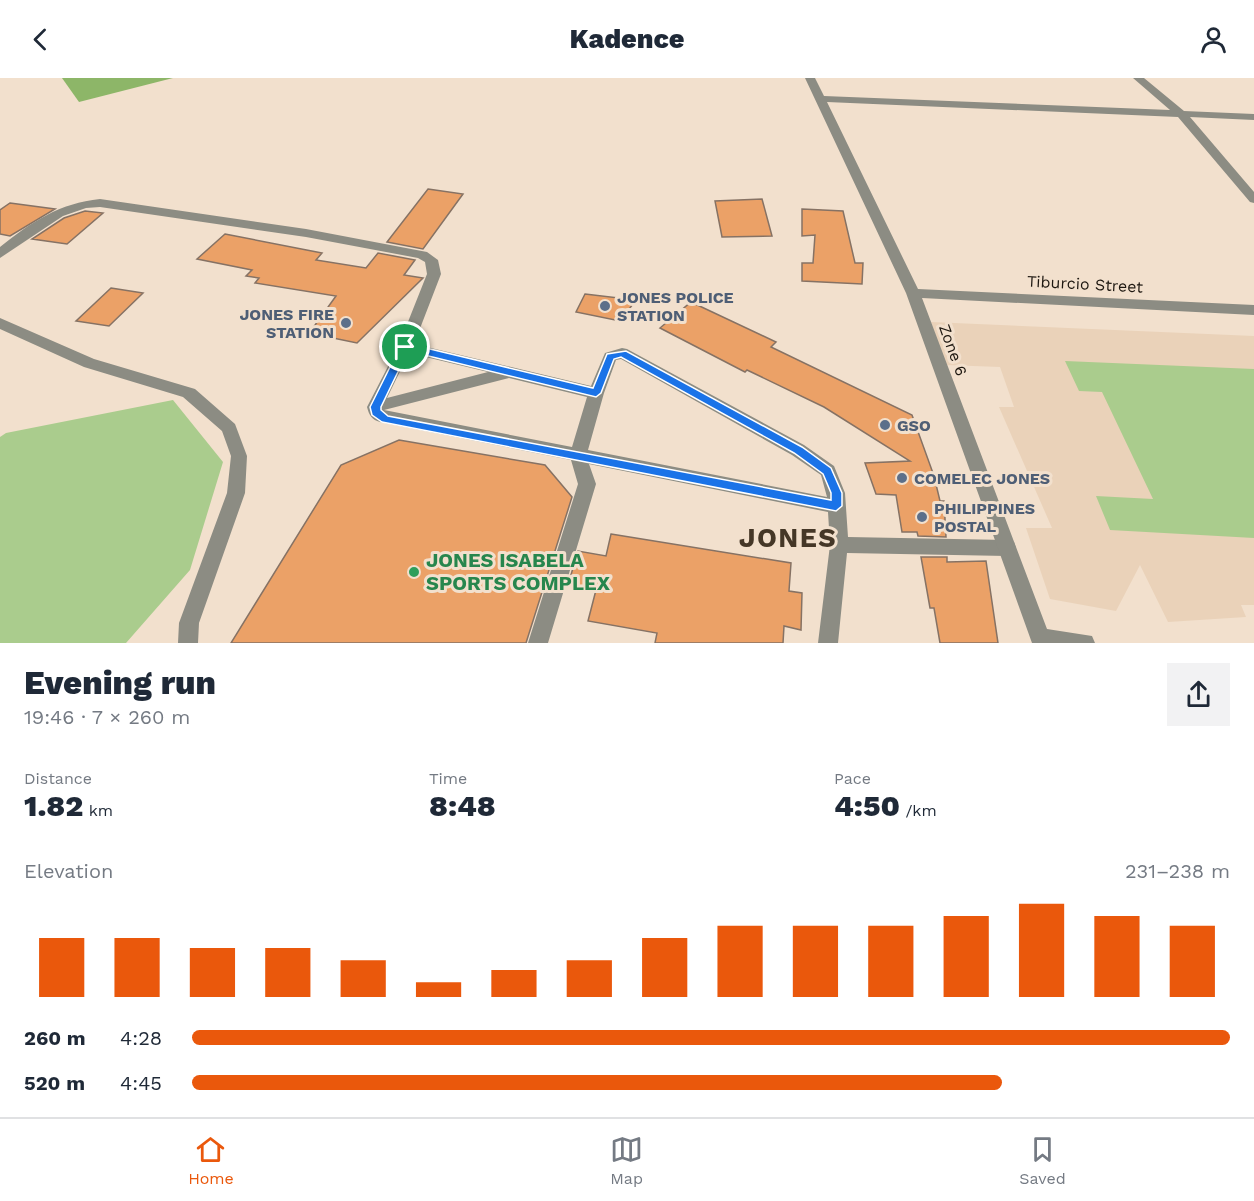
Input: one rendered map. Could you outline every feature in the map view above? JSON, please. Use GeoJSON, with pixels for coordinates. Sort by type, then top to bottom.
{"type":"FeatureCollection","features":[{"type":"Feature","properties":{"kind":"street","name":"Zone 6"},"geometry":{"type":"LineString","coordinates":[[810,78],[913,293],[1041,640]]}},
{"type":"Feature","properties":{"kind":"street"},"geometry":{"type":"LineString","coordinates":[[1138,78],[1181,114],[1254,199]]}},
{"type":"Feature","properties":{"kind":"street"},"geometry":{"type":"LineString","coordinates":[[822,99],[1254,117]]}},
{"type":"Feature","properties":{"kind":"street"},"geometry":{"type":"LineString","coordinates":[[0,254],[21,237],[62,211],[82,204],[100,203],[397,249],[422,255],[431,260],[434,274],[405,347],[375,407],[376,412],[385,419],[836,506]]}},
{"type":"Feature","properties":{"kind":"street","name":"Tiburcio Street"},"geometry":{"type":"LineString","coordinates":[[913,293],[1254,310]]}},
{"type":"Feature","properties":{"kind":"street"},"geometry":{"type":"LineString","coordinates":[[0,323],[89,363],[189,393],[229,428],[239,456],[236,493],[189,623],[188,643]]}},
{"type":"Feature","properties":{"kind":"street"},"geometry":{"type":"LineString","coordinates":[[405,347],[596,393]]}},
{"type":"Feature","properties":{"kind":"street"},"geometry":{"type":"LineString","coordinates":[[538,643],[587,484],[578,455],[596,393],[610,357],[622,353],[806,456],[828,471],[836,493],[839,545],[828,643]]}},
{"type":"Feature","properties":{"kind":"street"},"geometry":{"type":"LineString","coordinates":[[375,407],[509,372]]}},
{"type":"Feature","properties":{"kind":"street"},"geometry":{"type":"LineString","coordinates":[[839,545],[1007,548]]}},
{"type":"Feature","properties":{"kind":"street"},"geometry":{"type":"LineString","coordinates":[[1041,640],[1084,643]]}},
{"type":"Feature","properties":{"kind":"shaded area"},"geometry":{"type":"Polygon","coordinates":[[[931,322],[1254,336],[1254,605],[1241,605],[1246,617],[1168,622],[1140,565],[1116,611],[1050,599],[1026,528],[1052,528],[999,407],[1014,407],[1000,367],[946,365],[931,322]]]}},
{"type":"Feature","properties":{"kind":"green space"},"geometry":{"type":"Polygon","coordinates":[[[62,78],[173,78],[79,102],[62,78]]]}},
{"type":"Feature","properties":{"kind":"green space"},"geometry":{"type":"Polygon","coordinates":[[[1065,361],[1254,369],[1254,538],[1110,530],[1096,496],[1153,499],[1102,392],[1079,391],[1065,361]]]}},
{"type":"Feature","properties":{"kind":"green space"},"geometry":{"type":"Polygon","coordinates":[[[173,400],[223,462],[190,570],[126,643],[0,643],[0,437],[6,433],[173,400]]]}},
{"type":"Feature","properties":{"kind":"building"},"geometry":{"type":"Polygon","coordinates":[[[428,189],[463,194],[423,249],[387,242],[428,189]]]}},
{"type":"Feature","properties":{"kind":"building"},"geometry":{"type":"Polygon","coordinates":[[[762,199],[772,236],[722,237],[715,201],[762,199]]]}},
{"type":"Feature","properties":{"kind":"building"},"geometry":{"type":"Polygon","coordinates":[[[10,203],[55,209],[10,236],[0,234],[0,210],[10,203]]]}},
{"type":"Feature","properties":{"kind":"building"},"geometry":{"type":"Polygon","coordinates":[[[802,209],[843,211],[855,263],[863,263],[862,284],[802,281],[802,263],[813,263],[815,235],[802,236],[802,209]]]}},
{"type":"Feature","properties":{"kind":"building"},"geometry":{"type":"Polygon","coordinates":[[[85,211],[103,213],[67,244],[32,239],[64,218],[85,211]]]}},
{"type":"Feature","properties":{"kind":"building"},"geometry":{"type":"Polygon","coordinates":[[[225,234],[322,253],[316,260],[366,268],[378,253],[415,260],[404,275],[423,278],[357,343],[333,338],[310,332],[336,296],[255,283],[259,278],[246,276],[252,270],[197,259],[225,234]]]}},
{"type":"Feature","properties":{"kind":"building"},"geometry":{"type":"Polygon","coordinates":[[[111,288],[143,293],[109,326],[76,321],[111,288]]]}},
{"type":"Feature","properties":{"kind":"building","name":"JONES POLICE STATION"},"geometry":{"type":"Polygon","coordinates":[[[585,294],[636,300],[620,321],[576,312],[585,294]]]}},
{"type":"Feature","properties":{"kind":"building"},"geometry":{"type":"Polygon","coordinates":[[[691,302],[776,342],[771,347],[912,415],[934,476],[940,501],[944,501],[946,537],[918,536],[917,532],[902,532],[896,495],[876,494],[865,463],[910,461],[824,407],[747,370],[745,372],[660,328],[691,302]]]}},
{"type":"Feature","properties":{"kind":"building","name":"JONES ISABELA SPORTS COMPLEX"},"geometry":{"type":"Polygon","coordinates":[[[399,440],[545,465],[572,497],[526,643],[231,643],[341,465],[399,440]]]}},
{"type":"Feature","properties":{"kind":"building"},"geometry":{"type":"Polygon","coordinates":[[[611,534],[791,563],[789,591],[802,593],[801,630],[784,626],[783,643],[655,643],[657,633],[588,621],[596,590],[568,585],[578,551],[606,556],[611,534]]]}},
{"type":"Feature","properties":{"kind":"building"},"geometry":{"type":"Polygon","coordinates":[[[921,557],[947,557],[947,562],[986,561],[998,643],[940,643],[934,608],[930,608],[921,557]]]}},
{"type":"Feature","properties":{"kind":"place","name":"JONES POLICE STATION"},"geometry":{"type":"Point","coordinates":[605,306]}},
{"type":"Feature","properties":{"kind":"place","name":"JONES FIRE STATION"},"geometry":{"type":"Point","coordinates":[346,323]}},
{"type":"Feature","properties":{"kind":"place","name":"GSO"},"geometry":{"type":"Point","coordinates":[885,425]}},
{"type":"Feature","properties":{"kind":"place","name":"COMELEC JONES"},"geometry":{"type":"Point","coordinates":[902,478]}},
{"type":"Feature","properties":{"kind":"place","name":"PHILIPPINES POSTAL"},"geometry":{"type":"Point","coordinates":[922,517]}},
{"type":"Feature","properties":{"kind":"place","name":"JONES ISABELA SPORTS COMPLEX"},"geometry":{"type":"Point","coordinates":[414,572]}},
{"type":"Feature","properties":{"kind":"district","name":"JONES"},"geometry":{"type":"Point","coordinates":[788,538]}},
{"type":"Feature","properties":{"kind":"route"},"geometry":{"type":"LineString","coordinates":[[405,347],[596,393],[610,357],[622,353],[798,450],[828,471],[836,493],[836,506],[385,419],[376,412],[375,407],[405,347]]}}]}
